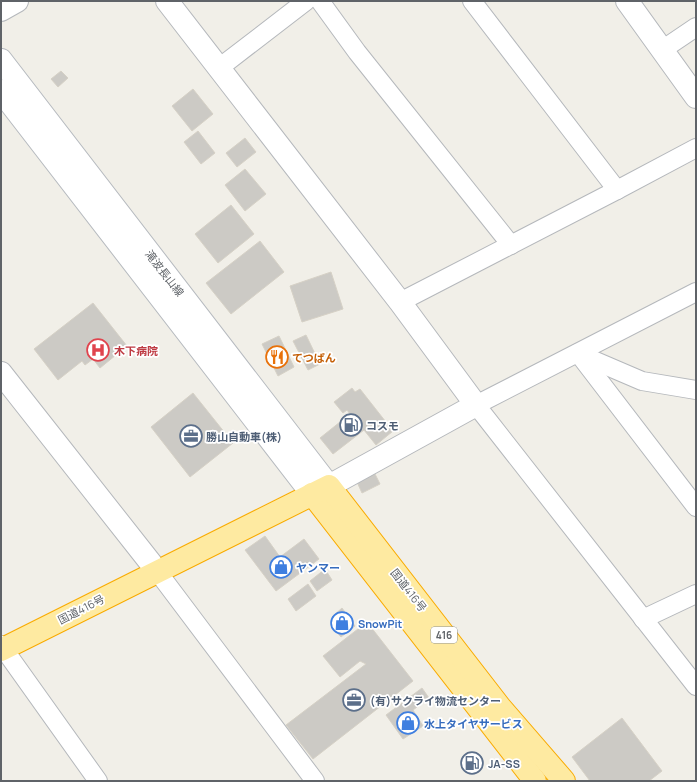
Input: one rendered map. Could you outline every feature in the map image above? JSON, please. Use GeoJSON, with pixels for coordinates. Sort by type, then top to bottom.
{"type":"FeatureCollection","features":[{"type":"Feature","properties":{"kind":"highway","name":"国道416号"},"geometry":{"type":"LineString","coordinates":[[2,648],[321,490]]}},
{"type":"Feature","properties":{"kind":"highway","name":"国道416号"},"geometry":{"type":"LineString","coordinates":[[321,490],[535,781]]}},
{"type":"Feature","properties":{"kind":"highway","name":"国道416号"},"geometry":{"type":"LineString","coordinates":[[321,490],[500,707],[564,781]]}},
{"type":"Feature","properties":{"kind":"street"},"geometry":{"type":"LineString","coordinates":[[1,10],[17,1]]}},
{"type":"Feature","properties":{"kind":"street"},"geometry":{"type":"LineString","coordinates":[[167,1],[400,302],[476,405],[696,686]]}},
{"type":"Feature","properties":{"kind":"street"},"geometry":{"type":"LineString","coordinates":[[219,68],[306,1]]}},
{"type":"Feature","properties":{"kind":"street"},"geometry":{"type":"LineString","coordinates":[[320,1],[361,57],[511,245]]}},
{"type":"Feature","properties":{"kind":"street"},"geometry":{"type":"LineString","coordinates":[[472,1],[617,190]]}},
{"type":"Feature","properties":{"kind":"street"},"geometry":{"type":"LineString","coordinates":[[627,1],[696,97]]}},
{"type":"Feature","properties":{"kind":"street"},"geometry":{"type":"LineString","coordinates":[[662,50],[696,27]]}},
{"type":"Feature","properties":{"kind":"street","name":"滝波長山線"},"geometry":{"type":"LineString","coordinates":[[1,60],[321,490]]}},
{"type":"Feature","properties":{"kind":"street","name":"滝波長山線"},"geometry":{"type":"LineString","coordinates":[[1,91],[321,490]]}},
{"type":"Feature","properties":{"kind":"street"},"geometry":{"type":"LineString","coordinates":[[400,302],[696,148]]}},
{"type":"Feature","properties":{"kind":"street"},"geometry":{"type":"LineString","coordinates":[[321,490],[476,405],[696,292]]}},
{"type":"Feature","properties":{"kind":"street"},"geometry":{"type":"LineString","coordinates":[[578,353],[642,381],[696,390]]}},
{"type":"Feature","properties":{"kind":"street"},"geometry":{"type":"LineString","coordinates":[[578,353],[696,507]]}},
{"type":"Feature","properties":{"kind":"street"},"geometry":{"type":"LineString","coordinates":[[1,373],[157,571],[315,781]]}},
{"type":"Feature","properties":{"kind":"street"},"geometry":{"type":"LineString","coordinates":[[643,619],[696,594]]}},
{"type":"Feature","properties":{"kind":"street"},"geometry":{"type":"LineString","coordinates":[[2,648],[98,781]]}},
{"type":"Feature","properties":{"kind":"building"},"geometry":{"type":"Polygon","coordinates":[[[61,71],[68,78],[58,87],[51,79],[61,71]]]}},
{"type":"Feature","properties":{"kind":"building"},"geometry":{"type":"Polygon","coordinates":[[[193,89],[213,114],[192,131],[172,106],[193,89]]]}},
{"type":"Feature","properties":{"kind":"building"},"geometry":{"type":"Polygon","coordinates":[[[198,131],[215,153],[201,164],[184,142],[198,131]]]}},
{"type":"Feature","properties":{"kind":"building"},"geometry":{"type":"Polygon","coordinates":[[[245,138],[256,152],[237,167],[226,153],[245,138]]]}},
{"type":"Feature","properties":{"kind":"building"},"geometry":{"type":"Polygon","coordinates":[[[245,169],[266,194],[245,211],[225,185],[245,169]]]}},
{"type":"Feature","properties":{"kind":"building"},"geometry":{"type":"Polygon","coordinates":[[[231,205],[254,234],[218,263],[195,234],[231,205]]]}},
{"type":"Feature","properties":{"kind":"building"},"geometry":{"type":"Polygon","coordinates":[[[260,241],[284,272],[231,314],[206,283],[260,241]]]}},
{"type":"Feature","properties":{"kind":"building"},"geometry":{"type":"Polygon","coordinates":[[[331,272],[343,309],[302,322],[290,286],[331,272]]]}},
{"type":"Feature","properties":{"kind":"building"},"geometry":{"type":"Polygon","coordinates":[[[93,303],[127,346],[100,368],[93,359],[85,365],[82,361],[58,380],[34,349],[93,303]]]}},
{"type":"Feature","properties":{"kind":"building"},"geometry":{"type":"Polygon","coordinates":[[[306,335],[320,364],[308,370],[293,341],[306,335]]]}},
{"type":"Feature","properties":{"kind":"building"},"geometry":{"type":"Polygon","coordinates":[[[279,336],[294,367],[278,376],[262,344],[279,336]]]}},
{"type":"Feature","properties":{"kind":"building"},"geometry":{"type":"Polygon","coordinates":[[[352,388],[355,392],[360,389],[393,431],[376,445],[364,430],[333,454],[320,438],[350,414],[347,410],[343,413],[334,402],[352,388]]]}},
{"type":"Feature","properties":{"kind":"building"},"geometry":{"type":"Polygon","coordinates":[[[193,393],[233,443],[190,477],[151,427],[193,393]]]}},
{"type":"Feature","properties":{"kind":"building"},"geometry":{"type":"Polygon","coordinates":[[[375,474],[380,484],[362,493],[357,482],[375,474]]]}},
{"type":"Feature","properties":{"kind":"building"},"geometry":{"type":"Polygon","coordinates":[[[265,536],[280,557],[304,539],[319,559],[276,591],[245,550],[265,536]]]}},
{"type":"Feature","properties":{"kind":"building"},"geometry":{"type":"Polygon","coordinates":[[[325,569],[332,580],[317,591],[310,581],[325,569]]]}},
{"type":"Feature","properties":{"kind":"building"},"geometry":{"type":"Polygon","coordinates":[[[308,584],[316,596],[296,611],[288,599],[308,584]]]}},
{"type":"Feature","properties":{"kind":"building"},"geometry":{"type":"Polygon","coordinates":[[[342,608],[355,626],[341,637],[333,628],[337,625],[332,617],[342,608]]]}},
{"type":"Feature","properties":{"kind":"building"},"geometry":{"type":"Polygon","coordinates":[[[367,622],[413,681],[313,759],[286,725],[366,664],[360,661],[340,677],[323,656],[367,622]]]}},
{"type":"Feature","properties":{"kind":"building"},"geometry":{"type":"Polygon","coordinates":[[[422,688],[429,698],[413,710],[423,726],[403,739],[386,715],[422,688]]]}},
{"type":"Feature","properties":{"kind":"building"},"geometry":{"type":"Polygon","coordinates":[[[622,718],[662,771],[649,781],[590,781],[572,757],[622,718]]]}},
{"type":"Feature","properties":{"kind":"place","name":"木下病院"},"geometry":{"type":"Point","coordinates":[98,350]}},
{"type":"Feature","properties":{"kind":"place","name":"てつぱん"},"geometry":{"type":"Point","coordinates":[277,357]}},
{"type":"Feature","properties":{"kind":"place","name":"コスモ"},"geometry":{"type":"Point","coordinates":[351,425]}},
{"type":"Feature","properties":{"kind":"place","name":"勝山自動車(株)"},"geometry":{"type":"Point","coordinates":[191,436]}},
{"type":"Feature","properties":{"kind":"place","name":"ヤンマー"},"geometry":{"type":"Point","coordinates":[281,567]}},
{"type":"Feature","properties":{"kind":"place","name":"SnowPit"},"geometry":{"type":"Point","coordinates":[342,623]}},
{"type":"Feature","properties":{"kind":"place","name":"(有)サクライ物流センター"},"geometry":{"type":"Point","coordinates":[354,700]}},
{"type":"Feature","properties":{"kind":"place","name":"水上タイヤサービス"},"geometry":{"type":"Point","coordinates":[408,723]}},
{"type":"Feature","properties":{"kind":"place","name":"JA-SS"},"geometry":{"type":"Point","coordinates":[472,763]}}]}
